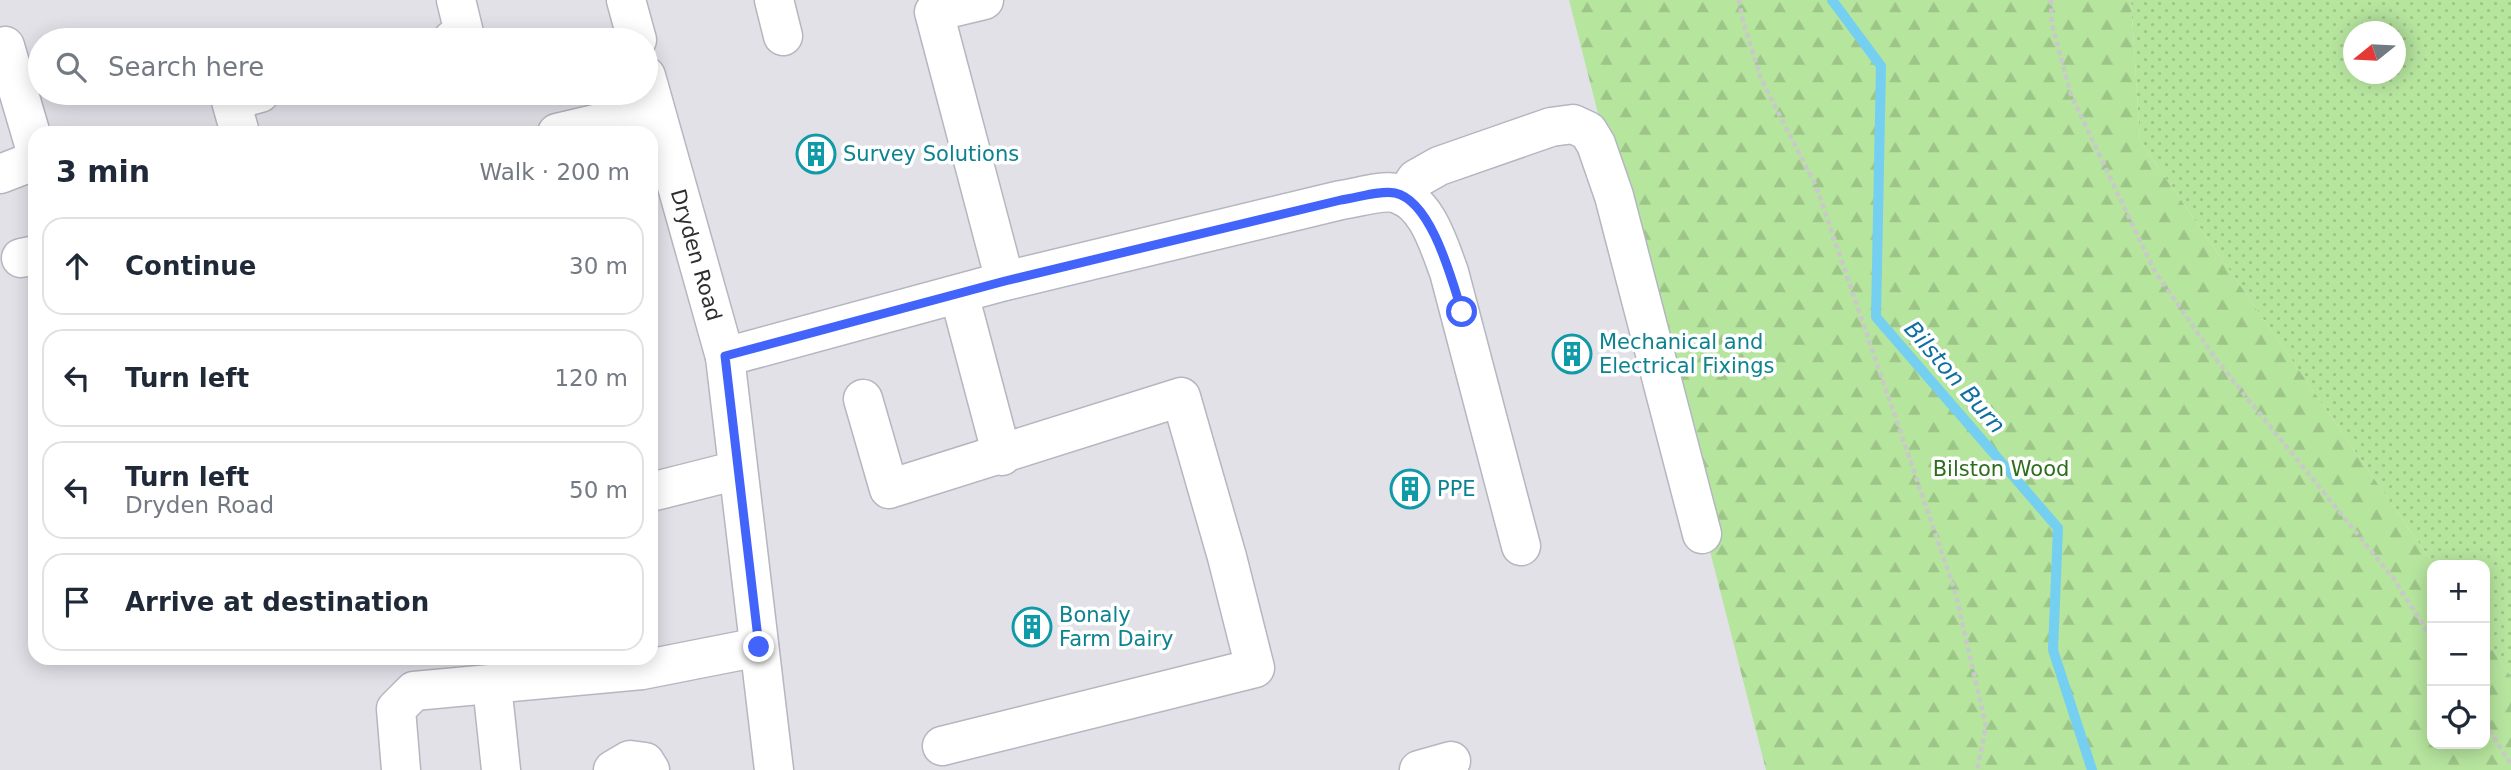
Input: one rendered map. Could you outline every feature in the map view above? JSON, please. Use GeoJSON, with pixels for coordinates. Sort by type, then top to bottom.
{"type":"FeatureCollection","features":[{"type":"Feature","properties":{"kind":"street"},"geometry":{"type":"LineString","coordinates":[[456,0],[463,28]]}},
{"type":"Feature","properties":{"kind":"street"},"geometry":{"type":"LineString","coordinates":[[626,0],[634,28]]}},
{"type":"Feature","properties":{"kind":"street"},"geometry":{"type":"LineString","coordinates":[[984,0],[934,12],[1005,281]]}},
{"type":"Feature","properties":{"kind":"street"},"geometry":{"type":"LineString","coordinates":[[5,46],[29,126]]}},
{"type":"Feature","properties":{"kind":"street"},"geometry":{"type":"LineString","coordinates":[[232,105],[238,126]]}},
{"type":"Feature","properties":{"kind":"street"},"geometry":{"type":"LineString","coordinates":[[573,126],[622,105]]}},
{"type":"Feature","properties":{"kind":"street","name":"Dryden Road"},"geometry":{"type":"LineString","coordinates":[[653,105],[725,356],[774,770]]}},
{"type":"Feature","properties":{"kind":"street"},"geometry":{"type":"LineString","coordinates":[[1404,197],[1416,179],[1439,166],[1551,127],[1573,124],[1588,131],[1596,144],[1614,196],[1702,534]]}},
{"type":"Feature","properties":{"kind":"street"},"geometry":{"type":"LineString","coordinates":[[0,174],[28,164]]}},
{"type":"Feature","properties":{"kind":"street"},"geometry":{"type":"LineString","coordinates":[[725,356],[1005,281],[1341,200],[1394,193],[1416,205],[1434,234],[1449,272],[1521,546]]}},
{"type":"Feature","properties":{"kind":"street"},"geometry":{"type":"LineString","coordinates":[[959,294],[1002,456]]}},
{"type":"Feature","properties":{"kind":"street"},"geometry":{"type":"LineString","coordinates":[[863,399],[889,489],[1002,456],[1181,397],[1227,556],[1255,668],[942,746]]}},
{"type":"Feature","properties":{"kind":"street"},"geometry":{"type":"LineString","coordinates":[[658,490],[738,470]]}},
{"type":"Feature","properties":{"kind":"street"},"geometry":{"type":"LineString","coordinates":[[401,770],[396,709],[414,691],[642,670],[759,647]]}},
{"type":"Feature","properties":{"kind":"street"},"geometry":{"type":"LineString","coordinates":[[492,685],[501,770]]}},
{"type":"Feature","properties":{"kind":"street"},"geometry":{"type":"LineString","coordinates":[[613,770],[630,760],[645,762],[650,770]]}},
{"type":"Feature","properties":{"kind":"path"},"geometry":{"type":"LineString","coordinates":[[1740,0],[1743,21],[1761,79],[1816,186],[1955,592],[1986,727],[1977,770]]}},
{"type":"Feature","properties":{"kind":"path"},"geometry":{"type":"LineString","coordinates":[[2051,0],[2052,25],[2071,95],[2154,270],[2218,362],[2393,578],[2427,631]]}},
{"type":"Feature","properties":{"kind":"path"},"geometry":{"type":"LineString","coordinates":[[2490,731],[2511,764]]}},
{"type":"Feature","properties":{"kind":"shaded area"},"geometry":{"type":"Polygon","coordinates":[[[0,0],[1580,0],[1785,770],[0,770],[0,0]]]}},
{"type":"Feature","properties":{"kind":"green space","name":"Bilston Wood"},"geometry":{"type":"Polygon","coordinates":[[[1569,0],[2131,0],[2140,141],[2431,560],[2427,560],[2427,749],[2490,749],[2490,646],[2511,677],[2511,770],[1766,770],[1569,0]]]}},
{"type":"Feature","properties":{"kind":"green space"},"geometry":{"type":"Polygon","coordinates":[[[2131,0],[2511,0],[2511,677],[2490,646],[2490,560],[2431,560],[2140,141],[2131,0]]]}},
{"type":"Feature","properties":{"kind":"waterway","name":"Bilston Burn"},"geometry":{"type":"LineString","coordinates":[[1832,0],[1881,66],[1876,317],[2058,528],[2053,650],[2092,770]]}},
{"type":"Feature","properties":{"kind":"place","name":"Survey Solutions"},"geometry":{"type":"Point","coordinates":[816,154]}},
{"type":"Feature","properties":{"kind":"place","name":"Mechanical and Electrical Fixings"},"geometry":{"type":"Point","coordinates":[1572,354]}},
{"type":"Feature","properties":{"kind":"place","name":"PPE"},"geometry":{"type":"Point","coordinates":[1410,489]}},
{"type":"Feature","properties":{"kind":"place","name":"Bonaly Farm Dairy"},"geometry":{"type":"Point","coordinates":[1032,627]}},
{"type":"Feature","properties":{"kind":"route"},"geometry":{"type":"LineString","coordinates":[[759,647],[725,356],[1005,281],[1341,200],[1394,193],[1416,205],[1434,234],[1462,312]]}}]}
